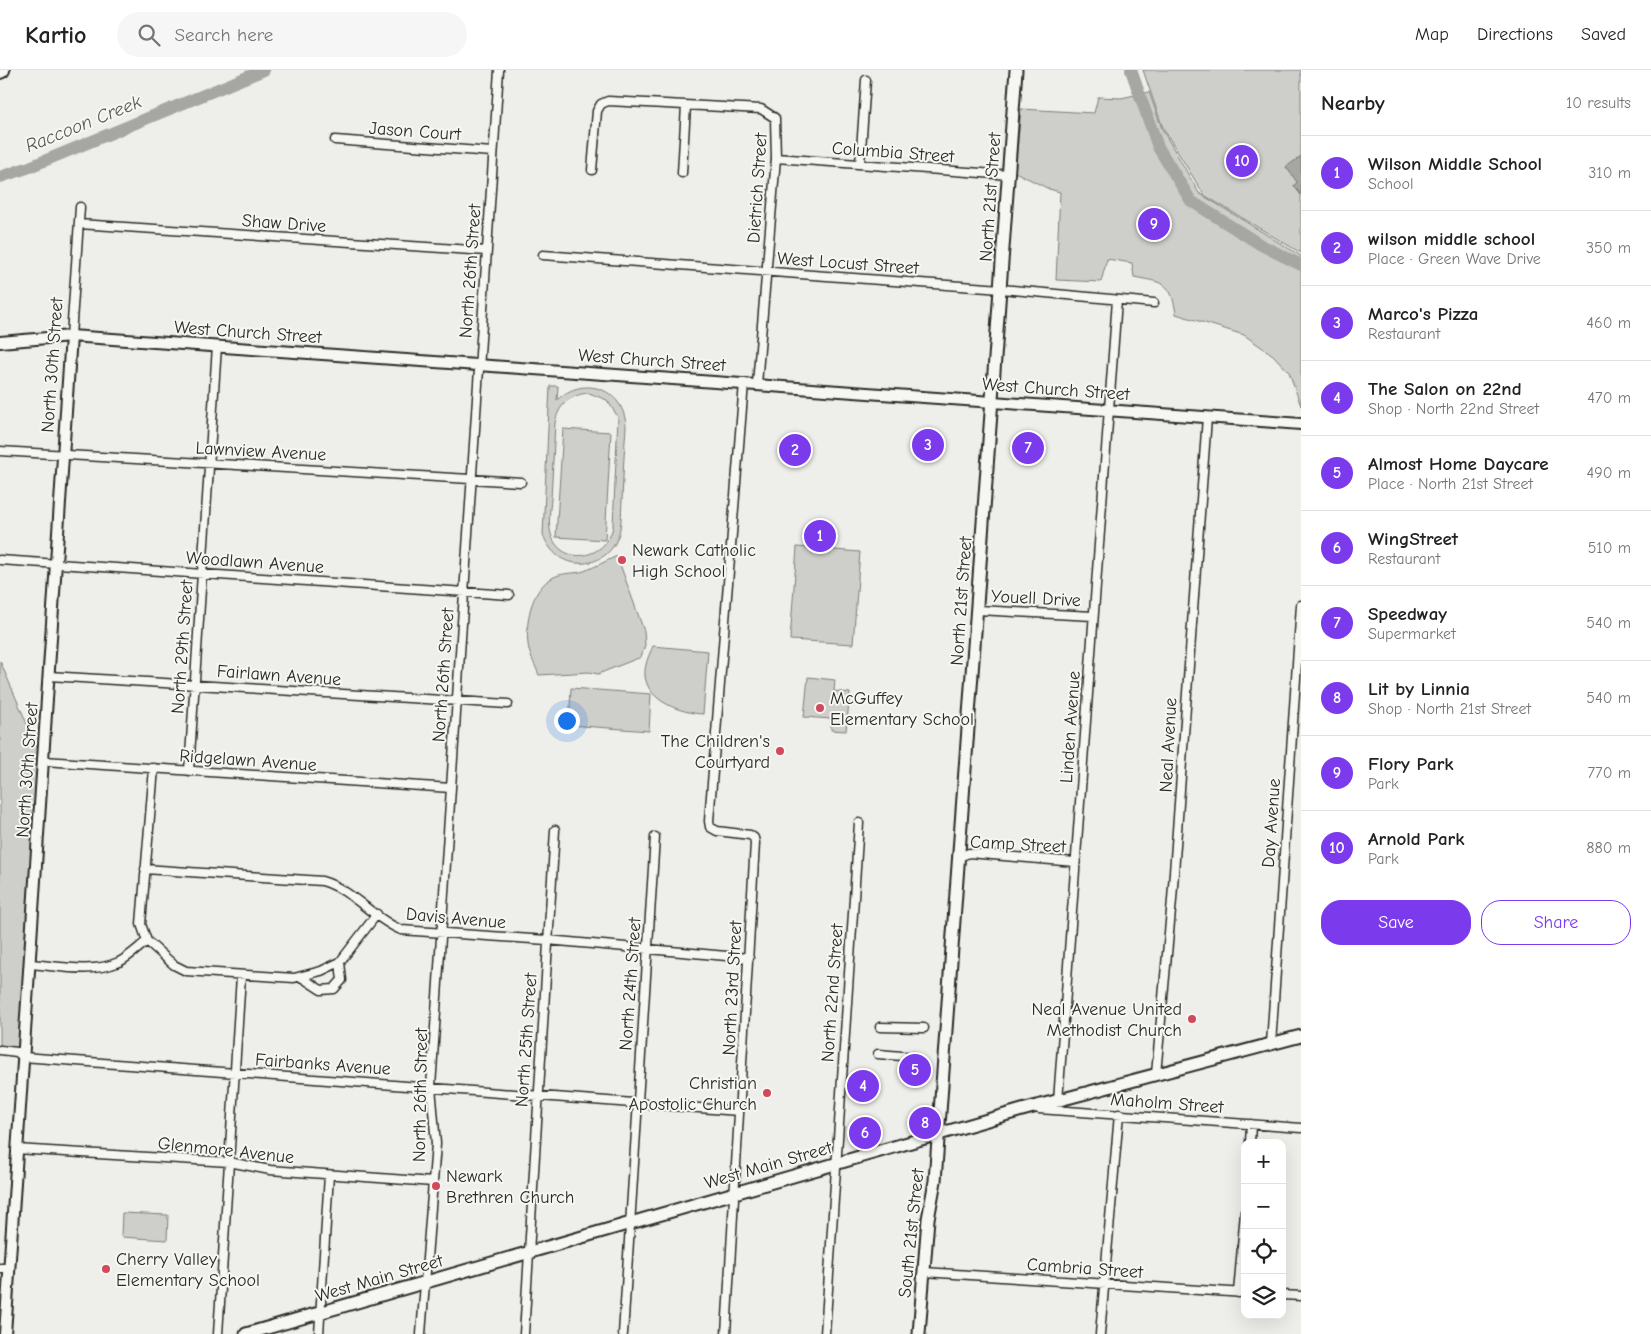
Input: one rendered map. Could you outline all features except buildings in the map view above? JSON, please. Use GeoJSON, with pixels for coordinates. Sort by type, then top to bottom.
{"type":"FeatureCollection","features":[{"type":"Feature","properties":{"kind":"main road","name":"North 21st Street"},"geometry":{"type":"LineString","coordinates":[[938,1135],[994,401],[1016,70]]}},
{"type":"Feature","properties":{"kind":"main road","name":"West Main Street"},"geometry":{"type":"LineString","coordinates":[[246,1334],[1030,1108],[1301,1036]]}},
{"type":"Feature","properties":{"kind":"main road","name":"South 21st Street"},"geometry":{"type":"LineString","coordinates":[[919,1334],[928,1219],[935,1181],[938,1135]]}},
{"type":"Feature","properties":{"kind":"street","name":"North 26th Street"},"geometry":{"type":"LineString","coordinates":[[421,1334],[436,1144],[431,1087],[492,152],[499,70]]}},
{"type":"Feature","properties":{"kind":"street"},"geometry":{"type":"LineString","coordinates":[[860,164],[866,80]]}},
{"type":"Feature","properties":{"kind":"street","name":"Dietrich Street"},"geometry":{"type":"LineString","coordinates":[[592,170],[597,111],[603,103],[613,100],[753,109],[768,112],[776,120],[776,158],[756,384]]}},
{"type":"Feature","properties":{"kind":"street"},"geometry":{"type":"LineString","coordinates":[[682,173],[686,106]]}},
{"type":"Feature","properties":{"kind":"street","name":"Jason Court"},"geometry":{"type":"LineString","coordinates":[[335,140],[492,152]]}},
{"type":"Feature","properties":{"kind":"street","name":"Columbia Street"},"geometry":{"type":"LineString","coordinates":[[776,158],[1009,176]]}},
{"type":"Feature","properties":{"kind":"street","name":"North 30th Street"},"geometry":{"type":"LineString","coordinates":[[5,1334],[4,1268],[16,1149],[30,964],[62,454],[80,207]]}},
{"type":"Feature","properties":{"kind":"street","name":"Shaw Drive"},"geometry":{"type":"LineString","coordinates":[[79,224],[487,251]]}},
{"type":"Feature","properties":{"kind":"street","name":"West Locust Street"},"geometry":{"type":"LineString","coordinates":[[543,255],[1001,289],[1154,303]]}},
{"type":"Feature","properties":{"kind":"street","name":"Linden Avenue"},"geometry":{"type":"LineString","coordinates":[[1058,1101],[1117,300]]}},
{"type":"Feature","properties":{"kind":"street","name":"West Church Street"},"geometry":{"type":"LineString","coordinates":[[0,342],[71,336],[1301,424]]}},
{"type":"Feature","properties":{"kind":"street","name":"North 29th Street"},"geometry":{"type":"LineString","coordinates":[[189,771],[217,346]]}},
{"type":"Feature","properties":{"kind":"street","name":"North 23rd Street"},"geometry":{"type":"LineString","coordinates":[[726,1334],[755,843],[754,838],[750,834],[717,831],[710,827],[715,728],[744,383]]}},
{"type":"Feature","properties":{"kind":"street","name":"Neal Avenue"},"geometry":{"type":"LineString","coordinates":[[1156,1074],[1172,900],[1207,417]]}},
{"type":"Feature","properties":{"kind":"street","name":"Lawnview Avenue"},"geometry":{"type":"LineString","coordinates":[[0,451],[521,482]]}},
{"type":"Feature","properties":{"kind":"street","name":"Woodlawn Avenue"},"geometry":{"type":"LineString","coordinates":[[0,560],[509,595]]}},
{"type":"Feature","properties":{"kind":"street","name":"Day Avenue"},"geometry":{"type":"LineString","coordinates":[[1271,1044],[1301,605]]}},
{"type":"Feature","properties":{"kind":"street","name":"Youell Drive"},"geometry":{"type":"LineString","coordinates":[[978,610],[1093,616]]}},
{"type":"Feature","properties":{"kind":"street","name":"Fairlawn Avenue"},"geometry":{"type":"LineString","coordinates":[[49,676],[508,704]]}},
{"type":"Feature","properties":{"kind":"street","name":"Ridgelawn Avenue"},"geometry":{"type":"LineString","coordinates":[[44,762],[451,788]]}},
{"type":"Feature","properties":{"kind":"street"},"geometry":{"type":"LineString","coordinates":[[154,768],[141,924],[147,941],[174,965],[186,971],[241,976],[301,977],[340,962],[377,914]]}},
{"type":"Feature","properties":{"kind":"street","name":"North 22nd Street"},"geometry":{"type":"LineString","coordinates":[[825,1334],[859,823]]}},
{"type":"Feature","properties":{"kind":"street","name":"North 25th Street"},"geometry":{"type":"LineString","coordinates":[[524,1334],[554,830]]}},
{"type":"Feature","properties":{"kind":"street","name":"North 24th Street"},"geometry":{"type":"LineString","coordinates":[[624,1334],[655,837]]}},
{"type":"Feature","properties":{"kind":"street","name":"Camp Street"},"geometry":{"type":"LineString","coordinates":[[959,857],[969,853],[1075,862]]}},
{"type":"Feature","properties":{"kind":"street","name":"Davis Avenue"},"geometry":{"type":"LineString","coordinates":[[145,869],[322,881],[347,892],[392,926],[401,930],[548,940],[749,958]]}},
{"type":"Feature","properties":{"kind":"street"},"geometry":{"type":"LineString","coordinates":[[30,964],[85,968],[108,965],[128,956],[147,941]]}},
{"type":"Feature","properties":{"kind":"street"},"geometry":{"type":"LineString","coordinates":[[301,977],[321,990],[334,990],[342,980],[340,962]]}},
{"type":"Feature","properties":{"kind":"street"},"geometry":{"type":"LineString","coordinates":[[218,1334],[241,976]]}},
{"type":"Feature","properties":{"kind":"street"},"geometry":{"type":"LineString","coordinates":[[880,1027],[924,1028]]}},
{"type":"Feature","properties":{"kind":"street","name":"Fairbanks Avenue"},"geometry":{"type":"LineString","coordinates":[[0,1050],[17,1052],[23,1057],[739,1111]]}},
{"type":"Feature","properties":{"kind":"street"},"geometry":{"type":"LineString","coordinates":[[878,1054],[914,1056]]}},
{"type":"Feature","properties":{"kind":"street","name":"Maholm Street"},"geometry":{"type":"LineString","coordinates":[[1030,1108],[1301,1128]]}},
{"type":"Feature","properties":{"kind":"street"},"geometry":{"type":"LineString","coordinates":[[1100,1334],[1119,1114]]}},
{"type":"Feature","properties":{"kind":"street"},"geometry":{"type":"LineString","coordinates":[[1250,1139],[1251,1124]]}},
{"type":"Feature","properties":{"kind":"street","name":"Glenmore Avenue"},"geometry":{"type":"LineString","coordinates":[[16,1149],[229,1162],[270,1170],[433,1182]]}},
{"type":"Feature","properties":{"kind":"street"},"geometry":{"type":"LineString","coordinates":[[319,1334],[329,1175]]}},
{"type":"Feature","properties":{"kind":"street"},"geometry":{"type":"LineString","coordinates":[[1242,1274],[1244,1229]]}},
{"type":"Feature","properties":{"kind":"street","name":"Cambria Street"},"geometry":{"type":"LineString","coordinates":[[924,1272],[1241,1293]]}},
{"type":"Feature","properties":{"kind":"street"},"geometry":{"type":"LineString","coordinates":[[1286,1295],[1301,1296]]}},
{"type":"Feature","properties":{"kind":"shaded area"},"geometry":{"type":"Polygon","coordinates":[[[1143,70],[1301,70],[1301,253],[1204,195],[1163,128],[1143,70]]]}},
{"type":"Feature","properties":{"kind":"shaded area"},"geometry":{"type":"Polygon","coordinates":[[[1149,92],[1162,129],[1199,193],[1301,256],[1301,406],[1289,372],[1273,355],[1244,335],[1176,314],[1172,295],[1168,289],[1159,283],[1134,277],[1132,263],[1107,259],[1101,282],[1056,280],[1060,192],[1049,189],[1015,172],[1021,109],[1094,113],[1098,97],[1121,98],[1149,92]]]}},
{"type":"Feature","properties":{"kind":"shaded area"},"geometry":{"type":"Polygon","coordinates":[[[1301,156],[1301,195],[1294,186],[1297,182],[1286,167],[1301,156]]]}},
{"type":"Feature","properties":{"kind":"shaded area"},"geometry":{"type":"Polygon","coordinates":[[[550,386],[558,386],[557,400],[568,392],[579,388],[601,389],[619,403],[624,414],[626,427],[621,520],[617,539],[611,550],[596,561],[577,563],[560,558],[548,546],[543,535],[550,386]],[[589,393],[571,398],[562,406],[555,423],[550,530],[556,545],[564,552],[574,555],[594,552],[603,546],[613,526],[618,417],[607,400],[589,393]]]}},
{"type":"Feature","properties":{"kind":"shaded area"},"geometry":{"type":"Polygon","coordinates":[[[563,429],[611,432],[605,540],[556,537],[563,429]]]}},
{"type":"Feature","properties":{"kind":"shaded area"},"geometry":{"type":"Polygon","coordinates":[[[797,547],[860,552],[853,644],[790,640],[797,547]]]}},
{"type":"Feature","properties":{"kind":"shaded area"},"geometry":{"type":"Polygon","coordinates":[[[617,556],[644,631],[645,645],[641,657],[598,674],[589,672],[539,675],[529,650],[527,630],[534,599],[539,590],[554,577],[584,571],[617,556]]]}},
{"type":"Feature","properties":{"kind":"shaded area"},"geometry":{"type":"Polygon","coordinates":[[[653,646],[708,651],[703,714],[676,708],[652,693],[647,685],[645,672],[653,646]]]}},
{"type":"Feature","properties":{"kind":"shaded area"},"geometry":{"type":"Polygon","coordinates":[[[0,661],[43,761],[21,1048],[0,1047],[0,661]]]}},
{"type":"Feature","properties":{"kind":"shaded area"},"geometry":{"type":"Polygon","coordinates":[[[808,677],[835,680],[834,691],[850,693],[846,731],[831,730],[831,719],[804,717],[808,677]]]}},
{"type":"Feature","properties":{"kind":"shaded area"},"geometry":{"type":"Polygon","coordinates":[[[571,688],[651,694],[649,731],[569,725],[571,688]]]}},
{"type":"Feature","properties":{"kind":"shaded area"},"geometry":{"type":"Polygon","coordinates":[[[122,1213],[168,1215],[167,1240],[121,1237],[122,1213]]]}},
{"type":"Feature","properties":{"kind":"waterway","name":"Raccoon Creek"},"geometry":{"type":"LineString","coordinates":[[0,177],[27,168],[264,70]]}},
{"type":"Feature","properties":{"kind":"waterway","name":"Raccoon Creek"},"geometry":{"type":"LineString","coordinates":[[1131,70],[1158,147],[1191,201],[1261,245],[1301,265]]}},
{"type":"Feature","properties":{"kind":"place","name":"Arnold Park"},"geometry":{"type":"Point","coordinates":[1242,161]}},
{"type":"Feature","properties":{"kind":"place","name":"Flory Park"},"geometry":{"type":"Point","coordinates":[1154,224]}},
{"type":"Feature","properties":{"kind":"place","name":"Marco's Pizza"},"geometry":{"type":"Point","coordinates":[928,445]}},
{"type":"Feature","properties":{"kind":"place","name":"Speedway"},"geometry":{"type":"Point","coordinates":[1028,448]}},
{"type":"Feature","properties":{"kind":"place","name":"wilson middle school"},"geometry":{"type":"Point","coordinates":[795,450]}},
{"type":"Feature","properties":{"kind":"place","name":"Wilson Middle School"},"geometry":{"type":"Point","coordinates":[820,536]}},
{"type":"Feature","properties":{"kind":"place","name":"Newark Catholic High School"},"geometry":{"type":"Point","coordinates":[622,560]}},
{"type":"Feature","properties":{"kind":"place","name":"McGuffey Elementary School"},"geometry":{"type":"Point","coordinates":[820,708]}},
{"type":"Feature","properties":{"kind":"place","name":"The Children's Courtyard"},"geometry":{"type":"Point","coordinates":[780,751]}},
{"type":"Feature","properties":{"kind":"place","name":"Neal Avenue United Methodist Church"},"geometry":{"type":"Point","coordinates":[1192,1019]}},
{"type":"Feature","properties":{"kind":"place","name":"Almost Home Daycare"},"geometry":{"type":"Point","coordinates":[915,1070]}},
{"type":"Feature","properties":{"kind":"place","name":"The Salon on 22nd"},"geometry":{"type":"Point","coordinates":[863,1086]}},
{"type":"Feature","properties":{"kind":"place","name":"Christian Apostolic Church"},"geometry":{"type":"Point","coordinates":[767,1093]}},
{"type":"Feature","properties":{"kind":"place","name":"Lit by Linnia"},"geometry":{"type":"Point","coordinates":[925,1123]}},
{"type":"Feature","properties":{"kind":"place","name":"WingStreet"},"geometry":{"type":"Point","coordinates":[865,1133]}},
{"type":"Feature","properties":{"kind":"place","name":"Newark Brethren Church"},"geometry":{"type":"Point","coordinates":[436,1186]}},
{"type":"Feature","properties":{"kind":"place","name":"Cherry Valley Elementary School"},"geometry":{"type":"Point","coordinates":[106,1269]}}]}
